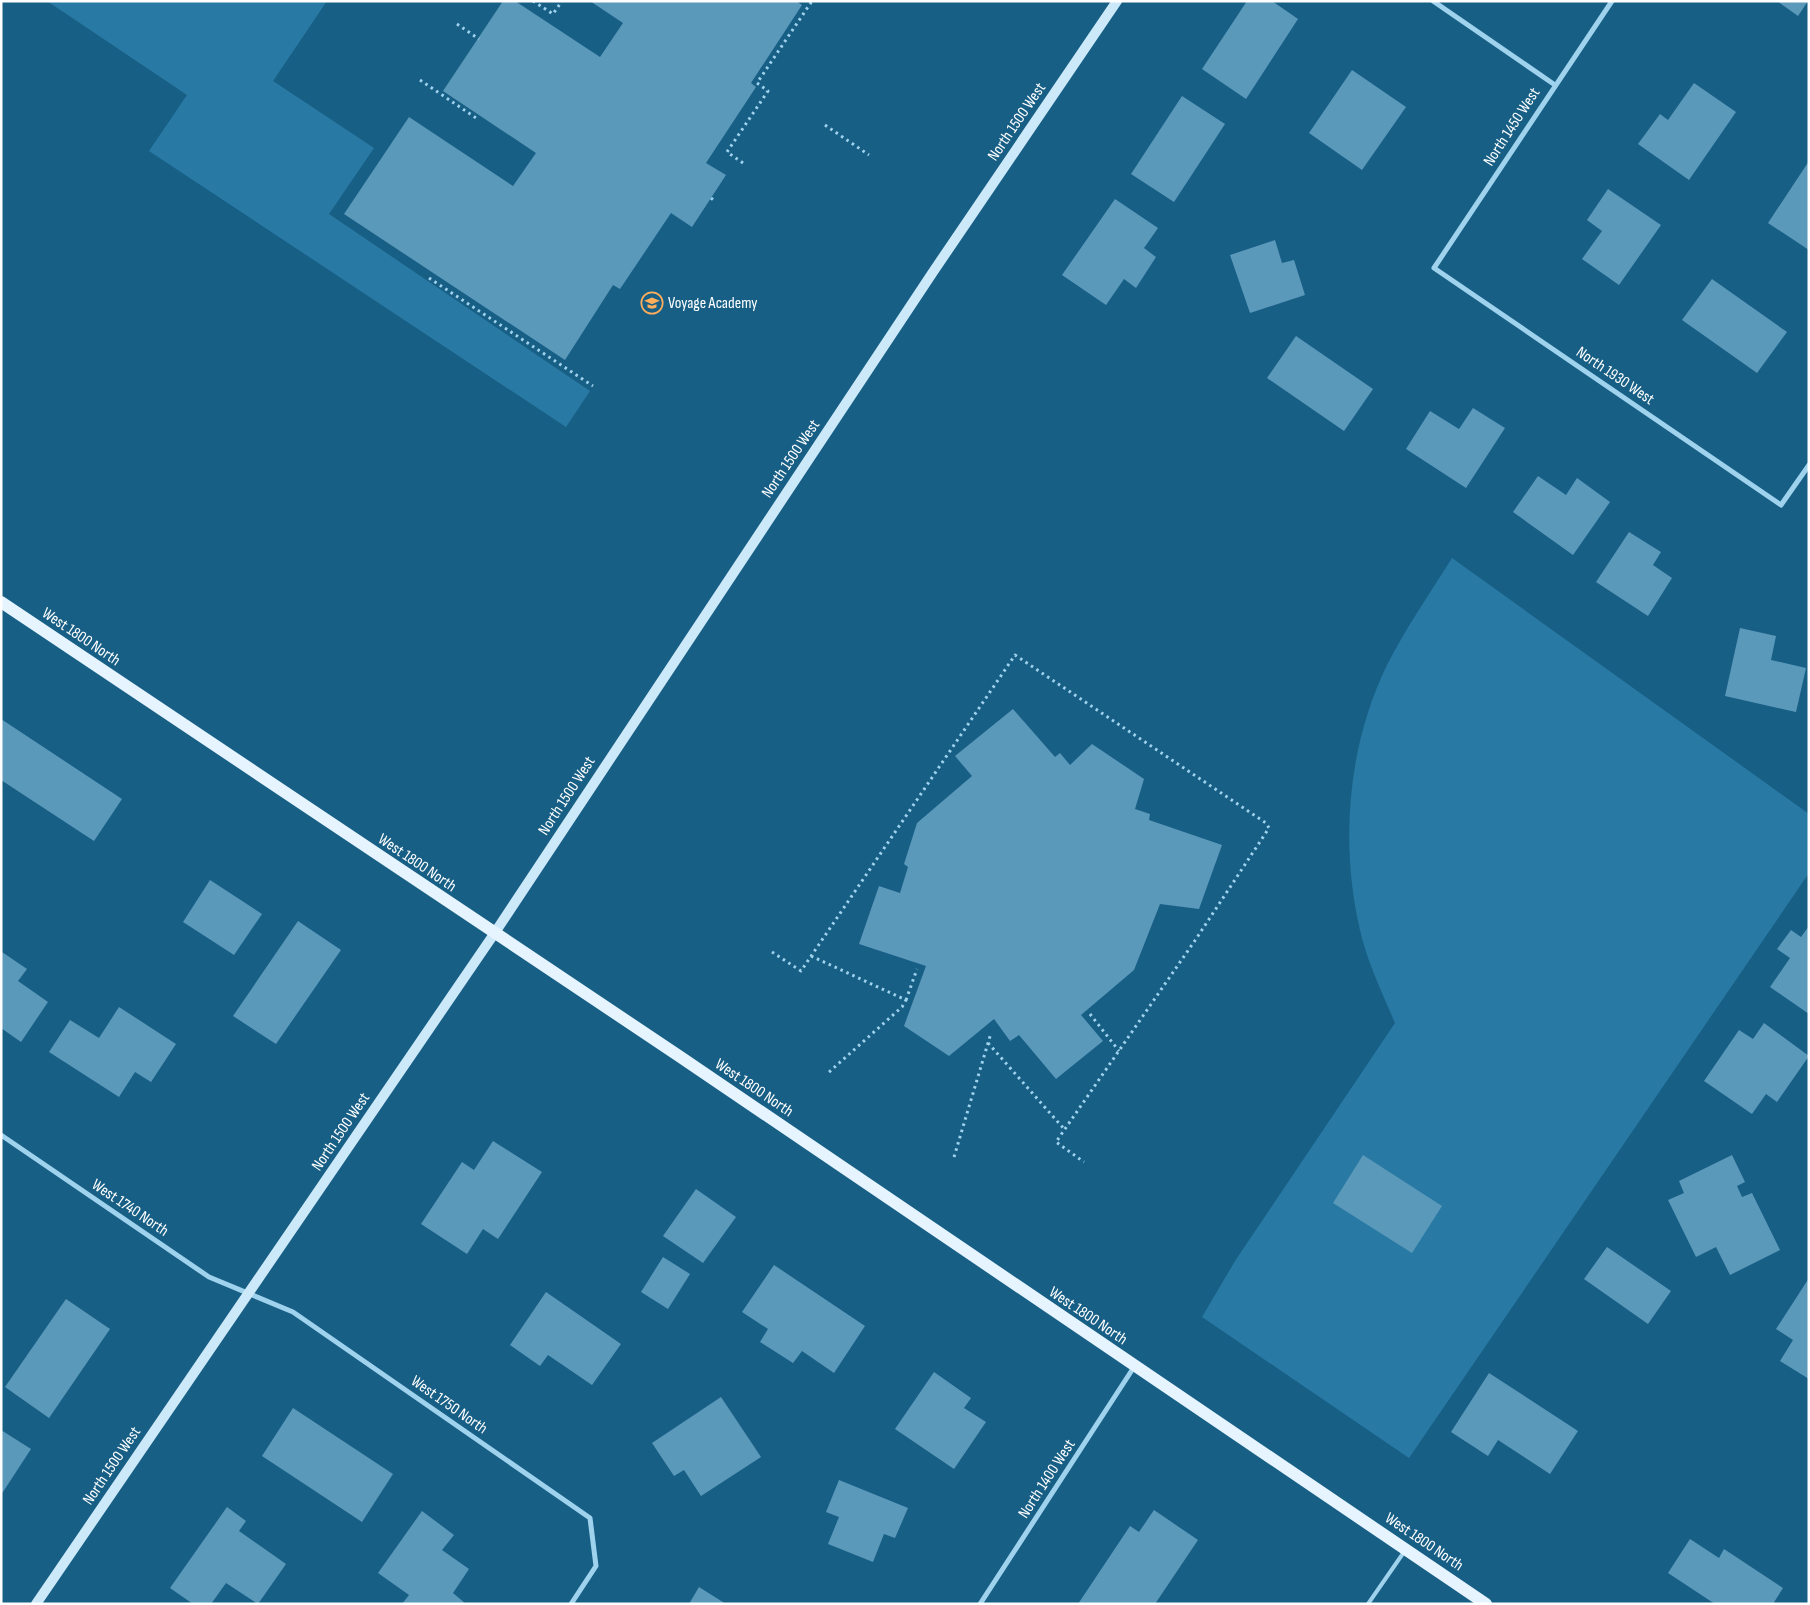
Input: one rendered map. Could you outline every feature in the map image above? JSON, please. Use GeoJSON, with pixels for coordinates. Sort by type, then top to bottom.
{"type":"FeatureCollection","features":[{"type":"Feature","properties":{"kind":"main road","name":"West 1800 North"},"geometry":{"type":"LineString","coordinates":[[1,602],[494,934],[679,1056],[1134,1367],[1486,1604]]}},
{"type":"Feature","properties":{"kind":"street","name":"North 1500 West"},"geometry":{"type":"LineString","coordinates":[[36,1604],[494,934],[922,288],[1118,1]]}},
{"type":"Feature","properties":{"kind":"street"},"geometry":{"type":"LineString","coordinates":[[1433,1],[1555,85]]}},
{"type":"Feature","properties":{"kind":"street","name":"North 1450 West"},"geometry":{"type":"LineString","coordinates":[[1434,268],[1612,1]]}},
{"type":"Feature","properties":{"kind":"street","name":"North 1930 West"},"geometry":{"type":"LineString","coordinates":[[1434,268],[1781,505],[1809,465]]}},
{"type":"Feature","properties":{"kind":"street","name":"West 1740 North"},"geometry":{"type":"LineString","coordinates":[[1,1135],[209,1277],[249,1293]]}},
{"type":"Feature","properties":{"kind":"street","name":"West 1750 North"},"geometry":{"type":"LineString","coordinates":[[249,1293],[293,1312],[590,1518],[596,1566],[571,1604]]}},
{"type":"Feature","properties":{"kind":"street","name":"North 1400 West"},"geometry":{"type":"LineString","coordinates":[[980,1604],[1134,1367]]}},
{"type":"Feature","properties":{"kind":"lane"},"geometry":{"type":"LineString","coordinates":[[1368,1604],[1405,1549]]}},
{"type":"Feature","properties":{"kind":"path"},"geometry":{"type":"LineString","coordinates":[[533,1],[553,14],[562,1]]}},
{"type":"Feature","properties":{"kind":"path"},"geometry":{"type":"LineString","coordinates":[[743,163],[727,152],[768,90],[757,83],[812,1]]}},
{"type":"Feature","properties":{"kind":"path"},"geometry":{"type":"LineString","coordinates":[[457,24],[478,38]]}},
{"type":"Feature","properties":{"kind":"path"},"geometry":{"type":"LineString","coordinates":[[420,80],[479,120]]}},
{"type":"Feature","properties":{"kind":"path"},"geometry":{"type":"LineString","coordinates":[[825,125],[869,155]]}},
{"type":"Feature","properties":{"kind":"path"},"geometry":{"type":"LineString","coordinates":[[711,198],[716,202]]}},
{"type":"Feature","properties":{"kind":"path"},"geometry":{"type":"LineString","coordinates":[[429,278],[593,386]]}},
{"type":"Feature","properties":{"kind":"path"},"geometry":{"type":"LineString","coordinates":[[772,952],[800,971],[1015,655],[1258,817],[1266,823],[1268,828],[1056,1142],[1084,1162]]}},
{"type":"Feature","properties":{"kind":"path"},"geometry":{"type":"LineString","coordinates":[[811,956],[906,1000]]}},
{"type":"Feature","properties":{"kind":"path"},"geometry":{"type":"LineString","coordinates":[[828,1072],[902,1007],[917,969]]}},
{"type":"Feature","properties":{"kind":"path"},"geometry":{"type":"LineString","coordinates":[[1090,1014],[1119,1051]]}},
{"type":"Feature","properties":{"kind":"path"},"geometry":{"type":"LineString","coordinates":[[954,1157],[991,1033]]}},
{"type":"Feature","properties":{"kind":"path"},"geometry":{"type":"LineString","coordinates":[[988,1043],[1065,1130]]}},
{"type":"Feature","properties":{"kind":"shaded area"},"geometry":{"type":"Polygon","coordinates":[[[47,1],[327,1],[273,81],[374,148],[329,214],[590,391],[566,427],[149,151],[187,95],[47,1]]]}},
{"type":"Feature","properties":{"kind":"shaded area"},"geometry":{"type":"Polygon","coordinates":[[[1452,558],[1809,814],[1809,873],[1409,1458],[1202,1317],[1235,1261],[1395,1023],[1366,952],[1355,908],[1349,837],[1355,766],[1373,697],[1387,665],[1418,611],[1452,558]]]}},
{"type":"Feature","properties":{"kind":"building","name":"Voyage Academy"},"geometry":{"type":"Polygon","coordinates":[[[503,1],[515,1],[600,57],[623,23],[590,1],[796,1],[802,5],[751,83],[756,87],[706,163],[726,175],[692,227],[671,213],[620,289],[613,285],[565,360],[344,214],[409,117],[513,186],[536,153],[443,91],[503,1]]]}},
{"type":"Feature","properties":{"kind":"building"},"geometry":{"type":"Polygon","coordinates":[[[1247,1],[1272,1],[1298,19],[1246,99],[1202,69],[1247,1]]]}},
{"type":"Feature","properties":{"kind":"building"},"geometry":{"type":"Polygon","coordinates":[[[1777,1],[1808,1],[1798,16],[1777,1]]]}},
{"type":"Feature","properties":{"kind":"building"},"geometry":{"type":"Polygon","coordinates":[[[1352,70],[1406,107],[1362,170],[1309,133],[1352,70]]]}},
{"type":"Feature","properties":{"kind":"building"},"geometry":{"type":"Polygon","coordinates":[[[1694,83],[1736,112],[1689,180],[1638,144],[1660,114],[1668,120],[1694,83]]]}},
{"type":"Feature","properties":{"kind":"building"},"geometry":{"type":"Polygon","coordinates":[[[1182,96],[1225,124],[1174,202],[1131,174],[1182,96]]]}},
{"type":"Feature","properties":{"kind":"building"},"geometry":{"type":"Polygon","coordinates":[[[1809,161],[1809,250],[1768,223],[1809,161]]]}},
{"type":"Feature","properties":{"kind":"building"},"geometry":{"type":"Polygon","coordinates":[[[1608,189],[1661,225],[1619,285],[1582,259],[1602,231],[1587,220],[1608,189]]]}},
{"type":"Feature","properties":{"kind":"building"},"geometry":{"type":"Polygon","coordinates":[[[1115,199],[1158,228],[1144,248],[1156,257],[1136,288],[1124,279],[1106,305],[1062,275],[1115,199]]]}},
{"type":"Feature","properties":{"kind":"building"},"geometry":{"type":"Polygon","coordinates":[[[1275,240],[1282,263],[1294,260],[1305,295],[1250,313],[1230,255],[1275,240]]]}},
{"type":"Feature","properties":{"kind":"building"},"geometry":{"type":"Polygon","coordinates":[[[1712,279],[1787,332],[1757,373],[1682,320],[1712,279]]]}},
{"type":"Feature","properties":{"kind":"building"},"geometry":{"type":"Polygon","coordinates":[[[1296,336],[1373,389],[1344,431],[1267,378],[1296,336]]]}},
{"type":"Feature","properties":{"kind":"building"},"geometry":{"type":"Polygon","coordinates":[[[1473,408],[1505,428],[1466,488],[1406,449],[1430,411],[1459,429],[1473,408]]]}},
{"type":"Feature","properties":{"kind":"building"},"geometry":{"type":"Polygon","coordinates":[[[1538,476],[1566,495],[1577,478],[1610,502],[1573,555],[1513,512],[1538,476]]]}},
{"type":"Feature","properties":{"kind":"building"},"geometry":{"type":"Polygon","coordinates":[[[1629,532],[1661,552],[1653,565],[1672,578],[1648,616],[1596,582],[1629,532]]]}},
{"type":"Feature","properties":{"kind":"building"},"geometry":{"type":"Polygon","coordinates":[[[1740,628],[1776,636],[1771,660],[1806,668],[1796,712],[1725,696],[1740,628]]]}},
{"type":"Feature","properties":{"kind":"building"},"geometry":{"type":"Polygon","coordinates":[[[1013,709],[1055,757],[1060,753],[1070,765],[1092,744],[1144,779],[1135,809],[1150,814],[1149,820],[1222,845],[1199,909],[1160,904],[1134,970],[1081,1015],[1103,1041],[1056,1079],[1019,1035],[1010,1041],[994,1019],[949,1056],[904,1026],[926,966],[859,944],[879,886],[900,893],[908,867],[904,864],[917,823],[972,776],[955,756],[1013,709]]]}},
{"type":"Feature","properties":{"kind":"building"},"geometry":{"type":"Polygon","coordinates":[[[1,719],[122,799],[94,841],[1,780],[1,719]]]}},
{"type":"Feature","properties":{"kind":"building"},"geometry":{"type":"Polygon","coordinates":[[[210,880],[262,914],[234,955],[183,922],[210,880]]]}},
{"type":"Feature","properties":{"kind":"building"},"geometry":{"type":"Polygon","coordinates":[[[298,921],[341,950],[276,1044],[233,1016],[298,921]]]}},
{"type":"Feature","properties":{"kind":"building"},"geometry":{"type":"Polygon","coordinates":[[[1809,926],[1809,1014],[1770,987],[1790,958],[1777,949],[1791,930],[1801,937],[1809,926]]]}},
{"type":"Feature","properties":{"kind":"building"},"geometry":{"type":"Polygon","coordinates":[[[2,952],[27,969],[18,981],[48,1002],[21,1042],[1,1028],[2,952]]]}},
{"type":"Feature","properties":{"kind":"building"},"geometry":{"type":"Polygon","coordinates":[[[119,1007],[176,1044],[151,1082],[135,1072],[119,1097],[49,1052],[70,1020],[99,1038],[119,1007]]]}},
{"type":"Feature","properties":{"kind":"building"},"geometry":{"type":"Polygon","coordinates":[[[1764,1023],[1809,1056],[1777,1102],[1766,1094],[1752,1114],[1704,1081],[1739,1030],[1753,1039],[1764,1023]]]}},
{"type":"Feature","properties":{"kind":"building"},"geometry":{"type":"Polygon","coordinates":[[[493,1141],[542,1172],[498,1239],[483,1229],[467,1254],[421,1224],[462,1162],[474,1170],[493,1141]]]}},
{"type":"Feature","properties":{"kind":"building"},"geometry":{"type":"Polygon","coordinates":[[[1363,1155],[1442,1206],[1412,1253],[1333,1203],[1363,1155]]]}},
{"type":"Feature","properties":{"kind":"building"},"geometry":{"type":"Polygon","coordinates":[[[1732,1155],[1745,1182],[1737,1186],[1742,1197],[1752,1193],[1780,1250],[1730,1275],[1716,1247],[1696,1257],[1668,1200],[1684,1193],[1679,1181],[1732,1155]]]}},
{"type":"Feature","properties":{"kind":"building"},"geometry":{"type":"Polygon","coordinates":[[[696,1189],[736,1217],[703,1263],[663,1236],[696,1189]]]}},
{"type":"Feature","properties":{"kind":"building"},"geometry":{"type":"Polygon","coordinates":[[[1607,1247],[1671,1291],[1648,1324],[1584,1279],[1607,1247]]]}},
{"type":"Feature","properties":{"kind":"building"},"geometry":{"type":"Polygon","coordinates":[[[663,1257],[690,1274],[668,1309],[641,1292],[663,1257]]]}},
{"type":"Feature","properties":{"kind":"building"},"geometry":{"type":"Polygon","coordinates":[[[774,1265],[865,1326],[834,1373],[802,1351],[793,1363],[760,1342],[768,1329],[742,1312],[774,1265]]]}},
{"type":"Feature","properties":{"kind":"building"},"geometry":{"type":"Polygon","coordinates":[[[1809,1278],[1809,1379],[1780,1361],[1793,1340],[1776,1329],[1809,1278]]]}},
{"type":"Feature","properties":{"kind":"building"},"geometry":{"type":"Polygon","coordinates":[[[546,1292],[621,1344],[592,1385],[548,1355],[540,1366],[510,1345],[546,1292]]]}},
{"type":"Feature","properties":{"kind":"building"},"geometry":{"type":"Polygon","coordinates":[[[66,1299],[110,1329],[49,1418],[5,1387],[66,1299]]]}},
{"type":"Feature","properties":{"kind":"building"},"geometry":{"type":"Polygon","coordinates":[[[934,1372],[971,1398],[964,1408],[986,1422],[954,1469],[895,1429],[934,1372]]]}},
{"type":"Feature","properties":{"kind":"building"},"geometry":{"type":"Polygon","coordinates":[[[1489,1373],[1578,1431],[1550,1474],[1498,1440],[1488,1456],[1451,1432],[1489,1373]]]}},
{"type":"Feature","properties":{"kind":"building"},"geometry":{"type":"Polygon","coordinates":[[[721,1397],[761,1457],[701,1496],[684,1470],[674,1476],[652,1443],[721,1397]]]}},
{"type":"Feature","properties":{"kind":"building"},"geometry":{"type":"Polygon","coordinates":[[[293,1408],[393,1474],[362,1522],[262,1456],[293,1408]]]}},
{"type":"Feature","properties":{"kind":"building"},"geometry":{"type":"Polygon","coordinates":[[[1,1430],[31,1449],[1,1495],[1,1430]]]}},
{"type":"Feature","properties":{"kind":"building"},"geometry":{"type":"Polygon","coordinates":[[[839,1480],[908,1508],[895,1538],[884,1534],[873,1562],[828,1544],[839,1517],[826,1512],[839,1480]]]}},
{"type":"Feature","properties":{"kind":"building"},"geometry":{"type":"Polygon","coordinates":[[[227,1507],[246,1521],[239,1531],[286,1564],[258,1604],[226,1583],[211,1604],[193,1604],[170,1588],[227,1507]]]}},
{"type":"Feature","properties":{"kind":"building"},"geometry":{"type":"Polygon","coordinates":[[[1154,1510],[1198,1540],[1155,1604],[1078,1604],[1130,1526],[1139,1532],[1154,1510]]]}},
{"type":"Feature","properties":{"kind":"building"},"geometry":{"type":"Polygon","coordinates":[[[422,1511],[454,1535],[442,1550],[469,1569],[453,1593],[466,1604],[402,1604],[409,1595],[378,1573],[422,1511]]]}},
{"type":"Feature","properties":{"kind":"building"},"geometry":{"type":"Polygon","coordinates":[[[1690,1539],[1719,1558],[1724,1549],[1783,1588],[1773,1604],[1715,1604],[1668,1573],[1690,1539]]]}},
{"type":"Feature","properties":{"kind":"building"},"geometry":{"type":"Polygon","coordinates":[[[699,1587],[726,1604],[689,1604],[699,1587]]]}},
{"type":"Feature","properties":{"kind":"place","name":"Voyage Academy"},"geometry":{"type":"Point","coordinates":[652,303]}}]}
